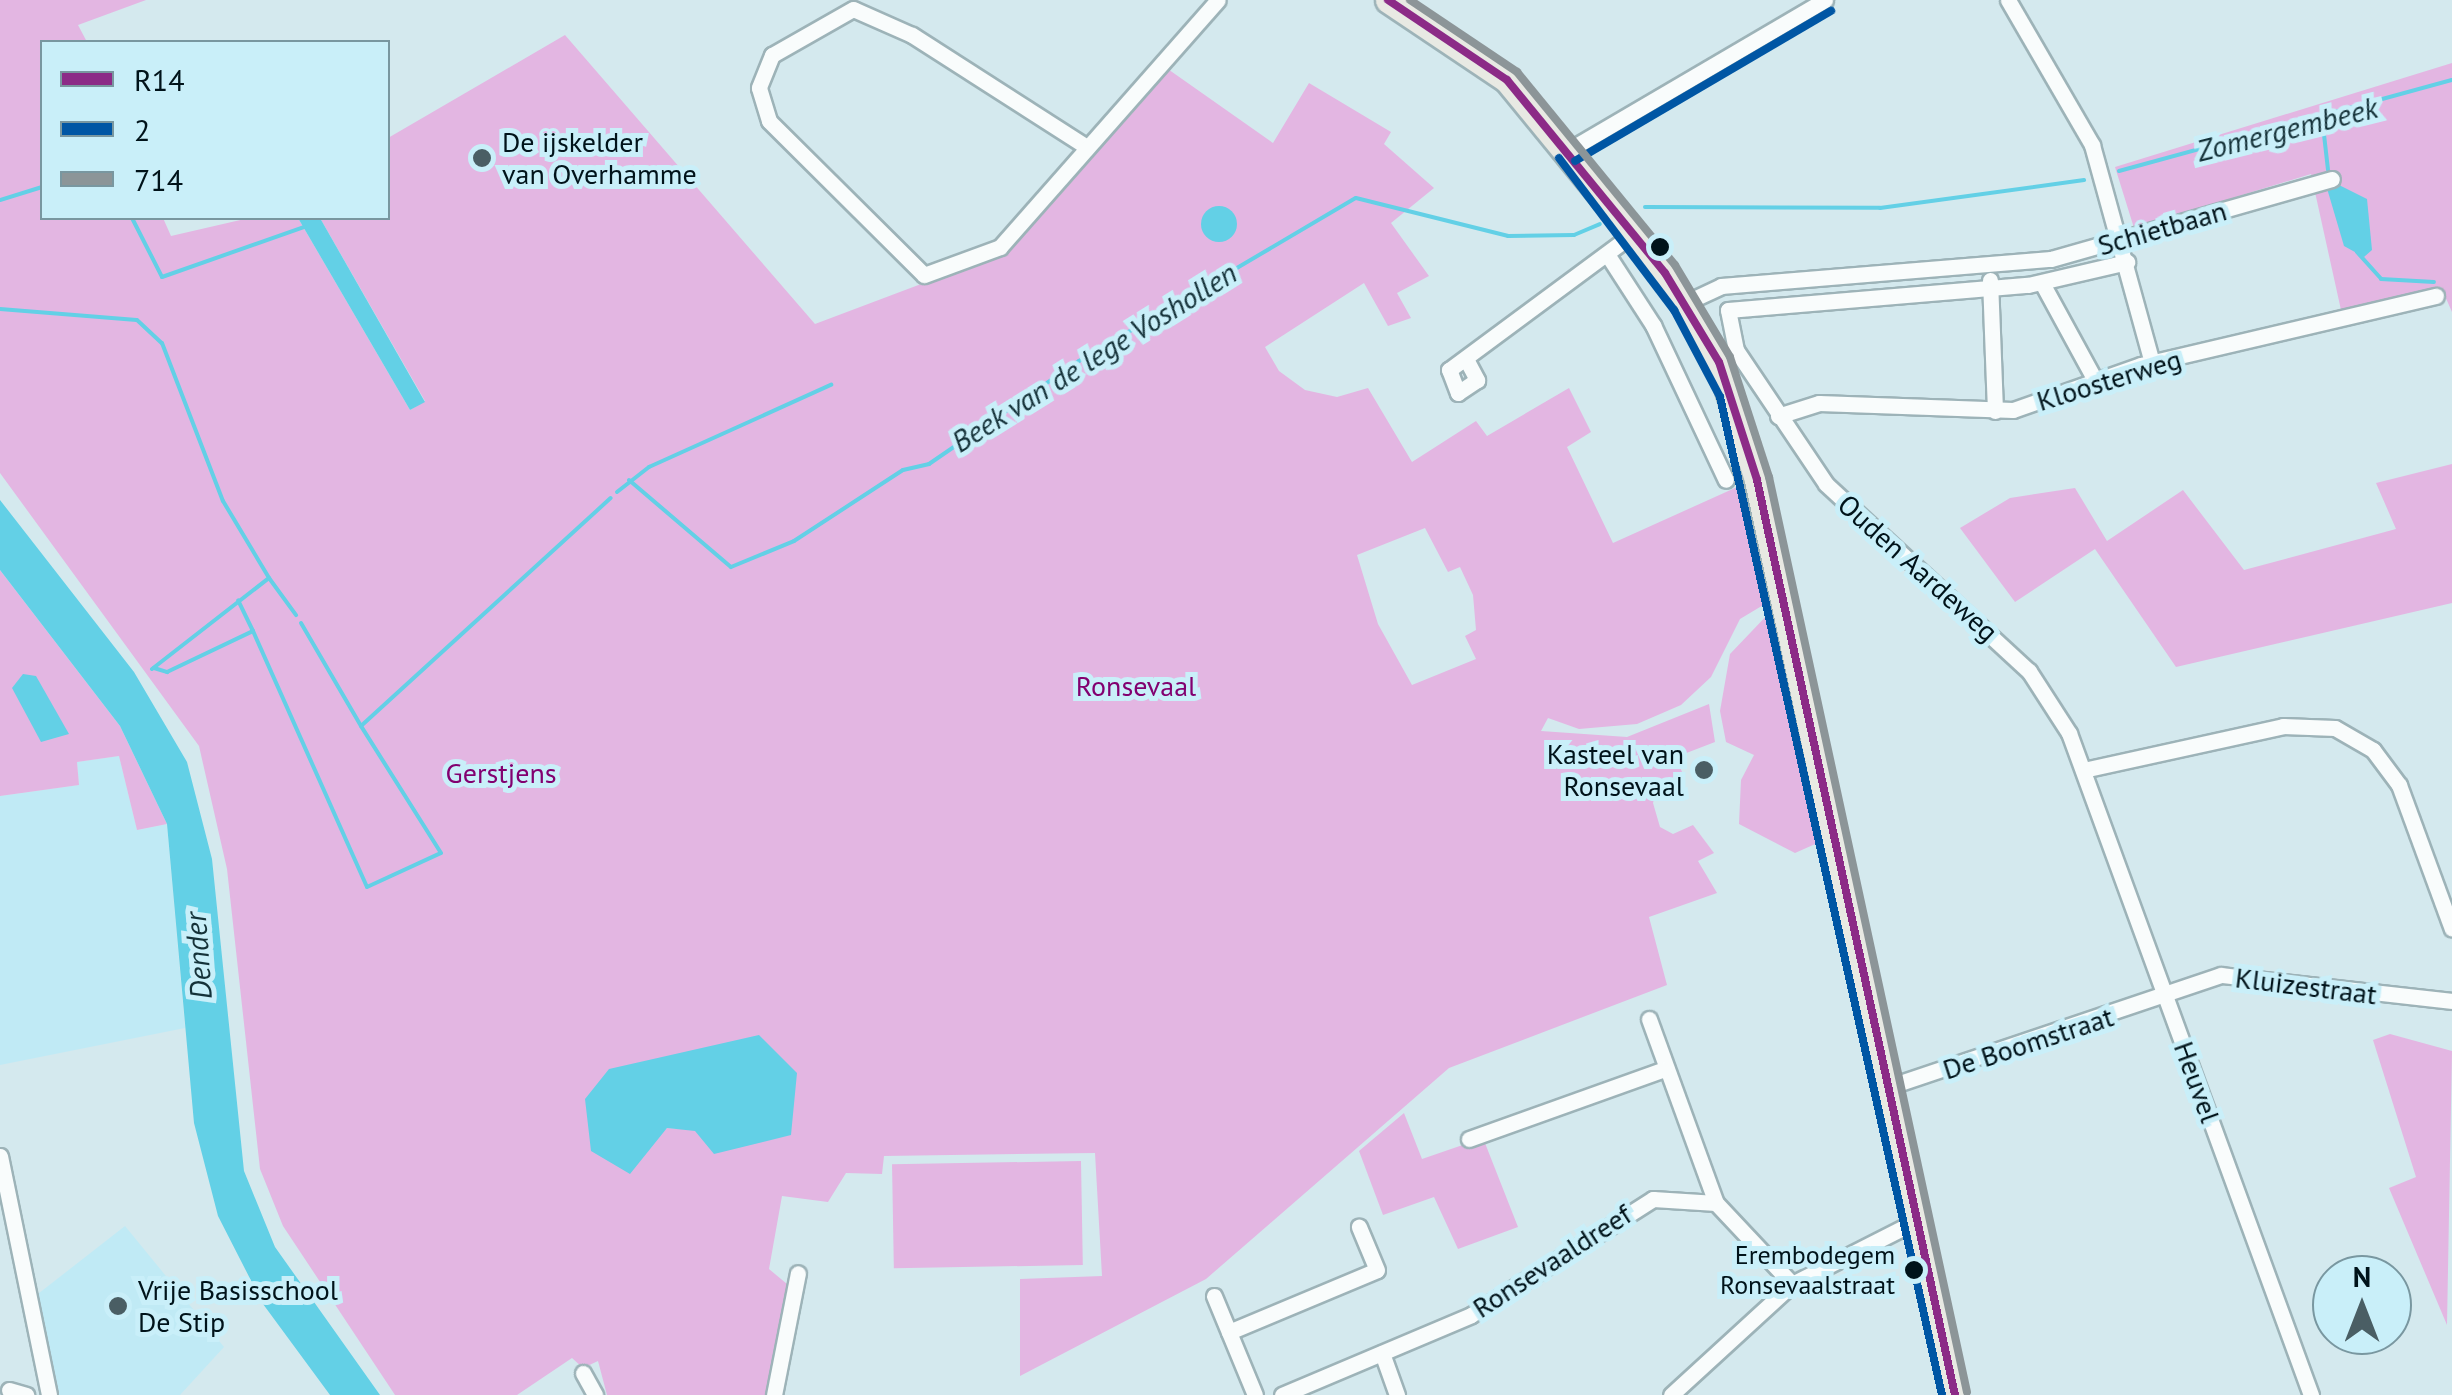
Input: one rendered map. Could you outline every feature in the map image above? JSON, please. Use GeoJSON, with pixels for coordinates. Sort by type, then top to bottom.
{"type":"FeatureCollection","features":[{"type":"Feature","properties":{"kind":"main road"},"geometry":{"type":"LineString","coordinates":[[1388,0],[1484,59],[1569,150],[1633,234],[1696,298],[1732,393],[1892,1086],[1916,1221],[1955,1395]]}},
{"type":"Feature","properties":{"kind":"street"},"geometry":{"type":"LineString","coordinates":[[1082,144],[912,35],[853,9],[772,55],[759,88],[769,121],[924,275],[1000,247],[1082,144],[1218,0]]}},
{"type":"Feature","properties":{"kind":"street"},"geometry":{"type":"LineString","coordinates":[[1569,150],[1825,0]]}},
{"type":"Feature","properties":{"kind":"street"},"geometry":{"type":"LineString","coordinates":[[2008,0],[2092,145],[2121,238],[2152,363]]}},
{"type":"Feature","properties":{"kind":"street","name":"Schietbaan"},"geometry":{"type":"LineString","coordinates":[[1696,298],[1793,291],[1989,266],[2121,238],[2327,180]]}},
{"type":"Feature","properties":{"kind":"street"},"geometry":{"type":"LineString","coordinates":[[1466,358],[1633,234]]}},
{"type":"Feature","properties":{"kind":"street"},"geometry":{"type":"LineString","coordinates":[[1607,254],[1653,325],[1726,480]]}},
{"type":"Feature","properties":{"kind":"street","name":"Schietbaan"},"geometry":{"type":"LineString","coordinates":[[1728,310],[1793,291],[1991,288],[2042,283],[2126,262]]}},
{"type":"Feature","properties":{"kind":"street"},"geometry":{"type":"LineString","coordinates":[[1989,266],[1994,410]]}},
{"type":"Feature","properties":{"kind":"street"},"geometry":{"type":"LineString","coordinates":[[2042,283],[2096,382]]}},
{"type":"Feature","properties":{"kind":"street","name":"Kloosterweg"},"geometry":{"type":"LineString","coordinates":[[1778,416],[1819,403],[1994,410],[2152,363],[2436,296]]}},
{"type":"Feature","properties":{"kind":"street"},"geometry":{"type":"LineString","coordinates":[[1696,298],[1728,310]]}},
{"type":"Feature","properties":{"kind":"street","name":"Ouden Aardeweg"},"geometry":{"type":"LineString","coordinates":[[1728,310],[1736,350],[1826,484],[2029,671],[2088,769]]}},
{"type":"Feature","properties":{"kind":"street"},"geometry":{"type":"LineString","coordinates":[[1732,393],[1758,385]]}},
{"type":"Feature","properties":{"kind":"street"},"geometry":{"type":"LineString","coordinates":[[2088,769],[2283,726],[2334,728],[2372,750],[2399,785],[2452,928]]}},
{"type":"Feature","properties":{"kind":"street","name":"Heuvel"},"geometry":{"type":"LineString","coordinates":[[2088,769],[2163,998],[2312,1395]]}},
{"type":"Feature","properties":{"kind":"street","name":"Kluizestraat"},"geometry":{"type":"LineString","coordinates":[[2163,998],[2253,972],[2452,1001]]}},
{"type":"Feature","properties":{"kind":"street","name":"De Boomstraat"},"geometry":{"type":"LineString","coordinates":[[1892,1086],[2163,998]]}},
{"type":"Feature","properties":{"kind":"street"},"geometry":{"type":"LineString","coordinates":[[1649,1019],[1664,1069],[1716,1203],[1792,1284]]}},
{"type":"Feature","properties":{"kind":"street"},"geometry":{"type":"LineString","coordinates":[[1469,1139],[1664,1069]]}},
{"type":"Feature","properties":{"kind":"street"},"geometry":{"type":"LineString","coordinates":[[0,1156],[49,1395]]}},
{"type":"Feature","properties":{"kind":"street","name":"Ronsevaaldreef"},"geometry":{"type":"LineString","coordinates":[[1282,1395],[1382,1353],[1517,1288],[1634,1205],[1716,1203]]}},
{"type":"Feature","properties":{"kind":"street"},"geometry":{"type":"LineString","coordinates":[[1671,1395],[1792,1284],[1916,1221]]}},
{"type":"Feature","properties":{"kind":"street"},"geometry":{"type":"LineString","coordinates":[[1229,1332],[1377,1270],[1359,1227]]}},
{"type":"Feature","properties":{"kind":"street"},"geometry":{"type":"LineString","coordinates":[[774,1395],[798,1274]]}},
{"type":"Feature","properties":{"kind":"street"},"geometry":{"type":"LineString","coordinates":[[1214,1296],[1255,1395]]}},
{"type":"Feature","properties":{"kind":"street"},"geometry":{"type":"LineString","coordinates":[[1382,1353],[1397,1395]]}},
{"type":"Feature","properties":{"kind":"street"},"geometry":{"type":"LineString","coordinates":[[584,1373],[595,1395]]}},
{"type":"Feature","properties":{"kind":"street"},"geometry":{"type":"LineString","coordinates":[[10,1390],[26,1395]]}},
{"type":"Feature","properties":{"kind":"shaded area"},"geometry":{"type":"Polygon","coordinates":[[[119,756],[137,830],[167,824],[185,1028],[0,1065],[0,796],[79,785],[77,762],[119,756]]]}},
{"type":"Feature","properties":{"kind":"shaded area","name":"Vrije Basisschool De Stip"},"geometry":{"type":"Polygon","coordinates":[[[125,1226],[224,1347],[180,1395],[55,1395],[34,1297],[125,1226]]]}},
{"type":"Feature","properties":{"kind":"green space"},"geometry":{"type":"Polygon","coordinates":[[[0,0],[146,0],[78,25],[86,40],[40,40],[40,220],[164,220],[171,236],[240,220],[299,220],[410,410],[425,401],[321,220],[390,220],[390,137],[565,35],[815,324],[1006,252],[1165,67],[1273,143],[1309,83],[1391,132],[1384,144],[1434,188],[1391,223],[1429,276],[1397,293],[1411,318],[1388,326],[1364,283],[1265,347],[1279,371],[1305,390],[1337,397],[1368,388],[1412,462],[1476,421],[1487,436],[1569,388],[1591,432],[1567,447],[1613,543],[1746,483],[1770,601],[1740,619],[1711,677],[1681,705],[1637,724],[1579,729],[1548,718],[1541,731],[1627,737],[1709,704],[1715,742],[1676,757],[1682,772],[1657,788],[1653,803],[1660,827],[1673,834],[1693,825],[1714,853],[1698,861],[1717,893],[1649,917],[1667,985],[1449,1068],[1206,1279],[1020,1376],[1020,1279],[1102,1276],[1095,1153],[884,1156],[882,1174],[846,1173],[828,1202],[782,1196],[769,1269],[787,1284],[765,1395],[607,1395],[598,1361],[583,1368],[572,1358],[517,1395],[395,1395],[283,1226],[260,1169],[227,869],[199,746],[0,473],[0,0]],[[1425,528],[1357,555],[1378,624],[1412,685],[1476,659],[1465,636],[1476,630],[1473,595],[1460,567],[1448,572],[1425,528]],[[642,1068],[609,1069],[647,1148],[667,1128],[791,1135],[642,1068]]]}},
{"type":"Feature","properties":{"kind":"green space"},"geometry":{"type":"Polygon","coordinates":[[[2452,63],[2452,312],[2441,287],[2341,310],[2311,174],[2134,228],[2115,167],[2452,63]]]}},
{"type":"Feature","properties":{"kind":"green space"},"geometry":{"type":"Polygon","coordinates":[[[2452,464],[2452,603],[2176,667],[2095,549],[2015,602],[1960,528],[2010,498],[2075,488],[2107,541],[2183,490],[2244,570],[2396,529],[2376,483],[2452,464]]]}},
{"type":"Feature","properties":{"kind":"green space"},"geometry":{"type":"Polygon","coordinates":[[[0,570],[120,726],[167,824],[137,830],[119,756],[77,762],[79,785],[0,796],[0,570]]]}},
{"type":"Feature","properties":{"kind":"green space"},"geometry":{"type":"Polygon","coordinates":[[[1772,610],[1822,841],[1795,853],[1739,824],[1741,780],[1754,755],[1726,742],[1720,711],[1730,654],[1772,610]]]}},
{"type":"Feature","properties":{"kind":"green space"},"geometry":{"type":"Polygon","coordinates":[[[2390,1034],[2452,1051],[2447,1325],[2389,1188],[2416,1177],[2373,1040],[2390,1034]]]}},
{"type":"Feature","properties":{"kind":"green space"},"geometry":{"type":"Polygon","coordinates":[[[1404,1113],[1422,1159],[1483,1138],[1518,1227],[1458,1249],[1434,1197],[1383,1215],[1359,1151],[1404,1113]]]}},
{"type":"Feature","properties":{"kind":"green space"},"geometry":{"type":"Polygon","coordinates":[[[1081,1161],[1083,1265],[894,1268],[892,1164],[1081,1161]]]}},
{"type":"Feature","properties":{"kind":"water"},"geometry":{"type":"Polygon","coordinates":[[[2335,183],[2367,199],[2372,250],[2364,257],[2344,246],[2326,185],[2335,183]]]}},
{"type":"Feature","properties":{"kind":"water"},"geometry":{"type":"Polygon","coordinates":[[[1219,206],[1232,211],[1237,224],[1232,237],[1219,242],[1206,237],[1201,224],[1206,211],[1219,206]]]}},
{"type":"Feature","properties":{"kind":"water"},"geometry":{"type":"Polygon","coordinates":[[[299,220],[321,220],[425,402],[410,410],[299,220]]]}},
{"type":"Feature","properties":{"kind":"water","name":"Dender"},"geometry":{"type":"Polygon","coordinates":[[[0,500],[134,672],[187,762],[212,859],[244,1171],[275,1247],[380,1395],[330,1395],[263,1304],[218,1216],[194,1123],[167,824],[120,726],[0,570],[0,500]]]}},
{"type":"Feature","properties":{"kind":"water"},"geometry":{"type":"Polygon","coordinates":[[[23,674],[36,676],[69,734],[41,742],[12,688],[23,674]]]}},
{"type":"Feature","properties":{"kind":"water"},"geometry":{"type":"Polygon","coordinates":[[[759,1035],[797,1073],[791,1135],[714,1154],[695,1131],[667,1128],[630,1174],[591,1151],[585,1099],[609,1069],[759,1035]]]}},
{"type":"Feature","properties":{"kind":"waterway","name":"Zomergembeek"},"geometry":{"type":"LineString","coordinates":[[2119,171],[2452,80]]}},
{"type":"Feature","properties":{"kind":"waterway"},"geometry":{"type":"LineString","coordinates":[[2322,117],[2328,170]]}},
{"type":"Feature","properties":{"kind":"waterway","name":"Beek van de lege Voshollen"},"geometry":{"type":"LineString","coordinates":[[1645,207],[1880,208],[2084,180]]}},
{"type":"Feature","properties":{"kind":"waterway"},"geometry":{"type":"LineString","coordinates":[[0,200],[40,188]]}},
{"type":"Feature","properties":{"kind":"waterway","name":"Beek van de lege Voshollen"},"geometry":{"type":"LineString","coordinates":[[629,480],[731,567],[794,541],[903,470],[929,464],[1079,361],[1356,198],[1508,236],[1574,235],[1600,224]]}},
{"type":"Feature","properties":{"kind":"waterway"},"geometry":{"type":"LineString","coordinates":[[133,220],[162,277],[304,227]]}},
{"type":"Feature","properties":{"kind":"waterway"},"geometry":{"type":"LineString","coordinates":[[2357,252],[2381,279],[2434,282]]}},
{"type":"Feature","properties":{"kind":"waterway"},"geometry":{"type":"LineString","coordinates":[[0,309],[137,320],[162,343],[223,501],[269,578]]}},
{"type":"Feature","properties":{"kind":"waterway","name":"Beek van de lege Voshollen"},"geometry":{"type":"LineString","coordinates":[[617,492],[649,467],[831,385]]}},
{"type":"Feature","properties":{"kind":"waterway","name":"Beek van de lege Voshollen"},"geometry":{"type":"LineString","coordinates":[[301,623],[361,726],[611,498]]}},
{"type":"Feature","properties":{"kind":"waterway","name":"Beek van de lege Voshollen"},"geometry":{"type":"LineString","coordinates":[[152,669],[269,578],[296,615]]}},
{"type":"Feature","properties":{"kind":"waterway"},"geometry":{"type":"LineString","coordinates":[[154,668],[167,672],[253,631],[238,600]]}},
{"type":"Feature","properties":{"kind":"waterway"},"geometry":{"type":"LineString","coordinates":[[253,631],[367,887],[441,853],[361,726]]}},
{"type":"Feature","properties":{"kind":"transit line","name":"R14"},"geometry":{"type":"LineString","coordinates":[[1388,0],[1507,80],[1665,273],[1719,362],[1757,480],[1955,1395]]}},
{"type":"Feature","properties":{"kind":"transit line","name":"714"},"geometry":{"type":"LineString","coordinates":[[1410,0],[1517,72],[1675,265],[1730,357],[1769,477],[1967,1392]]}},
{"type":"Feature","properties":{"kind":"transit line","name":"2"},"geometry":{"type":"LineString","coordinates":[[1575,161],[1831,11]]}},
{"type":"Feature","properties":{"kind":"transit line","name":"2"},"geometry":{"type":"LineString","coordinates":[[1559,158],[1674,310],[1720,397],[1942,1395]]}},
{"type":"Feature","properties":{"kind":"place","name":"De ijskelder van Overhamme"},"geometry":{"type":"Point","coordinates":[482,158]}},
{"type":"Feature","properties":{"kind":"place","name":"Kasteel van Ronsevaal"},"geometry":{"type":"Point","coordinates":[1704,770]}},
{"type":"Feature","properties":{"kind":"place","name":"Erembodegem Ronsevaalstraat"},"geometry":{"type":"Point","coordinates":[1914,1270]}},
{"type":"Feature","properties":{"kind":"place","name":"Vrije Basisschool De Stip"},"geometry":{"type":"Point","coordinates":[118,1306]}},
{"type":"Feature","properties":{"kind":"park label","name":"Ronsevaal"},"geometry":{"type":"Point","coordinates":[1136,686]}},
{"type":"Feature","properties":{"kind":"park label","name":"Gerstjens"},"geometry":{"type":"Point","coordinates":[501,773]}}]}
